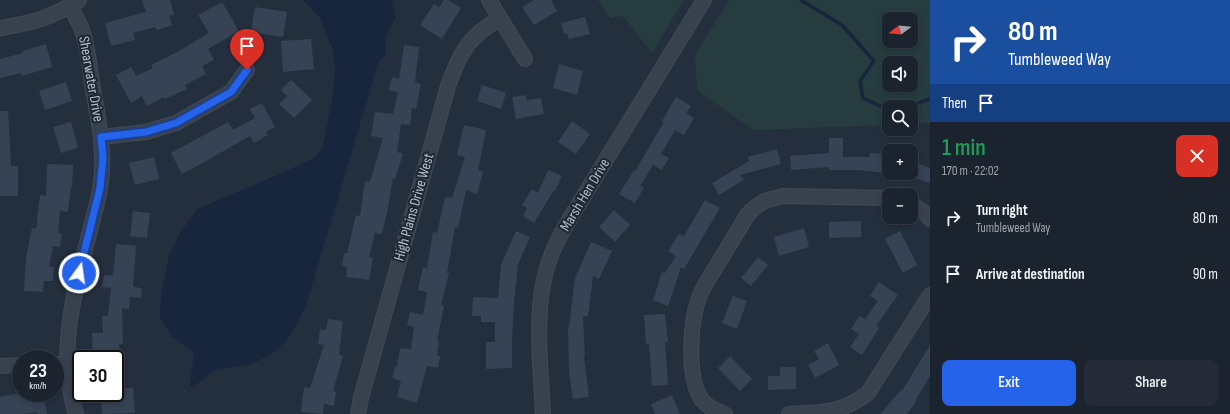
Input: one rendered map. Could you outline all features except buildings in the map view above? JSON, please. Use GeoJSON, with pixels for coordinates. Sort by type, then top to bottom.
{"type":"FeatureCollection","features":[{"type":"Feature","properties":{"kind":"street"},"geometry":{"type":"LineString","coordinates":[[489,0],[525,59]]}},
{"type":"Feature","properties":{"kind":"street","name":"Marsh Hen Drive"},"geometry":{"type":"LineString","coordinates":[[542,414],[540,325],[541,299],[549,260],[568,220],[704,0]]}},
{"type":"Feature","properties":{"kind":"street"},"geometry":{"type":"LineString","coordinates":[[0,28],[40,20],[54,15],[75,3]]}},
{"type":"Feature","properties":{"kind":"street","name":"Shearwater Drive"},"geometry":{"type":"LineString","coordinates":[[64,350],[70,312],[100,188],[103,158],[87,48],[75,3]]}},
{"type":"Feature","properties":{"kind":"street","name":"High Plains Drive West"},"geometry":{"type":"LineString","coordinates":[[358,414],[363,390],[453,73],[466,47],[478,34],[500,18]]}},
{"type":"Feature","properties":{"kind":"street"},"geometry":{"type":"LineString","coordinates":[[101,137],[146,132],[176,123],[231,92],[247,70]]}},
{"type":"Feature","properties":{"kind":"street"},"geometry":{"type":"LineString","coordinates":[[725,414],[714,410],[702,401],[696,388],[693,376],[692,325],[701,292],[748,214],[758,204],[768,199],[784,196],[882,198]]}},
{"type":"Feature","properties":{"kind":"street"},"geometry":{"type":"LineString","coordinates":[[918,208],[930,219]]}},
{"type":"Feature","properties":{"kind":"street"},"geometry":{"type":"LineString","coordinates":[[789,414],[829,412],[842,409],[856,403],[868,393],[930,295]]}},
{"type":"Feature","properties":{"kind":"street"},"geometry":{"type":"LineString","coordinates":[[0,366],[12,365]]}},
{"type":"Feature","properties":{"kind":"street","name":"Shearwater Drive"},"geometry":{"type":"LineString","coordinates":[[64,371],[70,385],[76,414]]}},
{"type":"Feature","properties":{"kind":"green space"},"geometry":{"type":"Polygon","coordinates":[[[598,0],[684,0],[652,53],[623,16],[610,18],[598,0]]]}},
{"type":"Feature","properties":{"kind":"green space"},"geometry":{"type":"Polygon","coordinates":[[[729,0],[930,0],[930,123],[918,124],[918,100],[882,100],[882,125],[753,130],[697,90],[695,55],[729,0]]]}},
{"type":"Feature","properties":{"kind":"water"},"geometry":{"type":"Polygon","coordinates":[[[303,0],[392,0],[396,19],[386,35],[386,53],[378,64],[307,302],[297,324],[285,342],[269,356],[246,365],[218,369],[198,383],[190,386],[194,352],[172,337],[160,317],[161,295],[169,256],[179,235],[196,210],[312,159],[322,150],[333,96],[335,71],[333,50],[320,18],[303,0]]]}},
{"type":"Feature","properties":{"kind":"waterway"},"geometry":{"type":"LineString","coordinates":[[801,0],[842,25],[874,61],[860,81],[863,98],[882,107]]}},
{"type":"Feature","properties":{"kind":"waterway"},"geometry":{"type":"LineString","coordinates":[[918,103],[930,99]]}},
{"type":"Feature","properties":{"kind":"route"},"geometry":{"type":"LineString","coordinates":[[79,273],[100,188],[103,158],[101,137],[146,132],[162,128],[188,118],[231,92],[247,70]]}}]}
